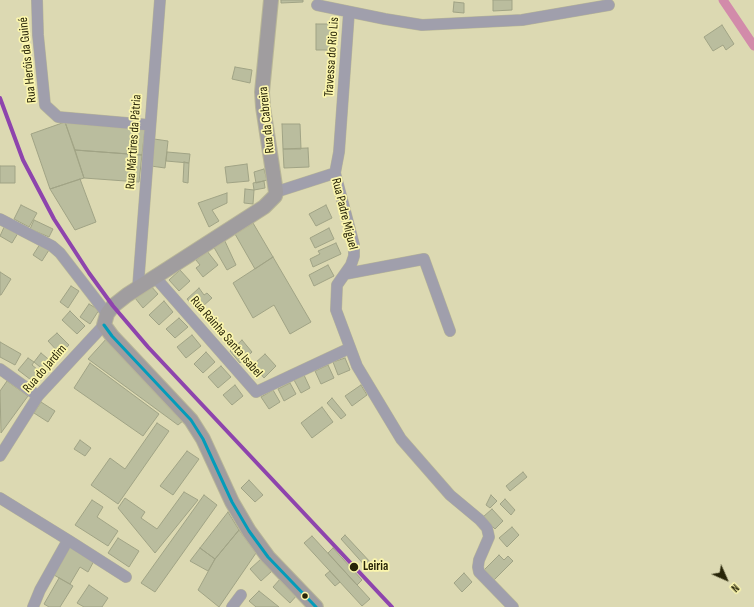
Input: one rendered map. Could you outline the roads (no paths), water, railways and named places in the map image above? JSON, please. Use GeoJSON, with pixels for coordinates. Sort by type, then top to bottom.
{"type":"FeatureCollection","features":[{"type":"Feature","properties":{"kind":"main road","name":"Rua da Cabreira"},"geometry":{"type":"LineString","coordinates":[[271,0],[262,92],[276,192]]}},
{"type":"Feature","properties":{"kind":"main road"},"geometry":{"type":"LineString","coordinates":[[276,192],[272,200],[264,207],[154,276],[119,301],[106,320],[112,336],[191,420],[203,439],[232,502],[249,531],[268,557],[312,606]]}},
{"type":"Feature","properties":{"kind":"street","name":"Rua Heróis da Guiné"},"geometry":{"type":"LineString","coordinates":[[37,0],[38,35],[45,105],[58,117],[150,125]]}},
{"type":"Feature","properties":{"kind":"street","name":"Rua Mártires da Pátria"},"geometry":{"type":"LineString","coordinates":[[138,287],[160,0]]}},
{"type":"Feature","properties":{"kind":"street"},"geometry":{"type":"LineString","coordinates":[[317,5],[349,12]]}},
{"type":"Feature","properties":{"kind":"street","name":"Travessa do Rio Lis"},"geometry":{"type":"LineString","coordinates":[[335,173],[339,152],[349,12],[422,24],[522,20],[609,5]]}},
{"type":"Feature","properties":{"kind":"street","name":"Rua Padre Miguel"},"geometry":{"type":"LineString","coordinates":[[276,192],[335,173],[354,245],[354,256],[351,266],[336,286],[336,310],[357,366],[401,439],[450,495],[480,520],[487,528],[489,537],[480,560],[478,567],[479,572],[513,607]]}},
{"type":"Feature","properties":{"kind":"street"},"geometry":{"type":"LineString","coordinates":[[0,219],[52,246],[60,253],[106,320]]}},
{"type":"Feature","properties":{"kind":"street"},"geometry":{"type":"LineString","coordinates":[[345,274],[424,259],[450,331]]}},
{"type":"Feature","properties":{"kind":"street","name":"Rua Rainha Santa Isabel"},"geometry":{"type":"LineString","coordinates":[[154,276],[256,392],[350,348]]}},
{"type":"Feature","properties":{"kind":"street","name":"Rua do Jardim"},"geometry":{"type":"LineString","coordinates":[[0,456],[38,396],[106,320]]}},
{"type":"Feature","properties":{"kind":"street"},"geometry":{"type":"LineString","coordinates":[[0,369],[38,396]]}},
{"type":"Feature","properties":{"kind":"street"},"geometry":{"type":"LineString","coordinates":[[0,498],[126,577]]}},
{"type":"Feature","properties":{"kind":"street"},"geometry":{"type":"LineString","coordinates":[[33,607],[40,590],[68,540]]}},
{"type":"Feature","properties":{"kind":"street"},"geometry":{"type":"LineString","coordinates":[[232,607],[240,595]]}},
{"type":"Feature","properties":{"kind":"waterway"},"geometry":{"type":"LineString","coordinates":[[723,0],[754,46]]}},
{"type":"Feature","properties":{"kind":"place","name":"Leiria"},"geometry":{"type":"Point","coordinates":[354,567]}}]}
